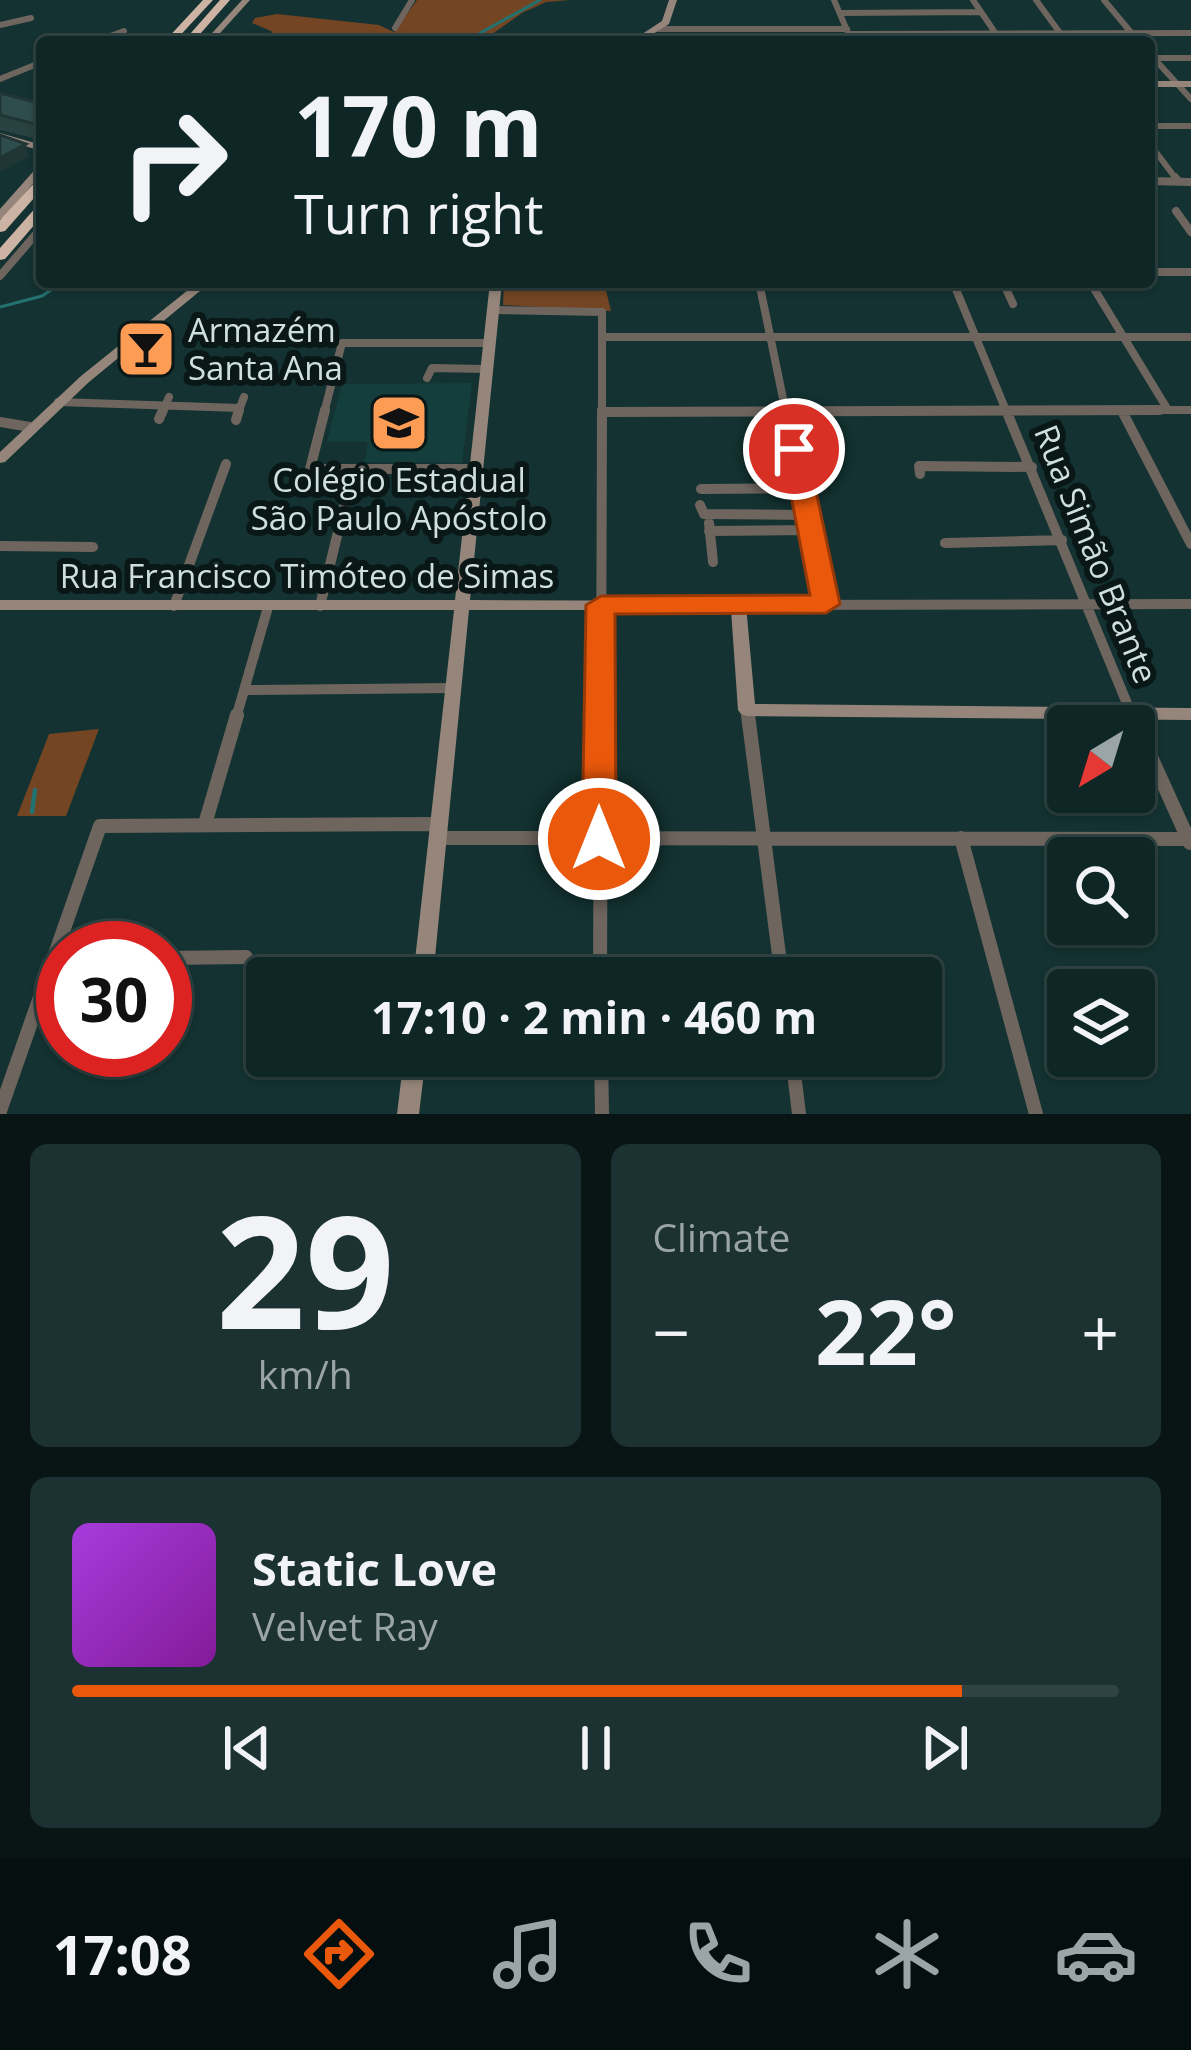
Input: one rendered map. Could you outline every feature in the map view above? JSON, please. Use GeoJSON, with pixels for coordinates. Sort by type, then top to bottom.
{"type":"FeatureCollection","features":[{"type":"Feature","properties":{"kind":"highway"},"geometry":{"type":"LineString","coordinates":[[175,36],[206,2],[223,3]]}},
{"type":"Feature","properties":{"kind":"highway"},"geometry":{"type":"LineString","coordinates":[[193,36],[223,3]]}},
{"type":"Feature","properties":{"kind":"highway"},"geometry":{"type":"LineString","coordinates":[[0,228],[34,198]]}},
{"type":"Feature","properties":{"kind":"highway"},"geometry":{"type":"LineString","coordinates":[[0,256],[36,215]]}},
{"type":"Feature","properties":{"kind":"street"},"geometry":{"type":"LineString","coordinates":[[214,36],[246,0]]}},
{"type":"Feature","properties":{"kind":"street"},"geometry":{"type":"LineString","coordinates":[[394,28],[412,0]]}},
{"type":"Feature","properties":{"kind":"street"},"geometry":{"type":"LineString","coordinates":[[658,29],[673,0]]}},
{"type":"Feature","properties":{"kind":"street"},"geometry":{"type":"LineString","coordinates":[[834,0],[849,35]]}},
{"type":"Feature","properties":{"kind":"street"},"geometry":{"type":"LineString","coordinates":[[973,0],[996,34]]}},
{"type":"Feature","properties":{"kind":"street"},"geometry":{"type":"LineString","coordinates":[[1036,0],[1060,33]]}},
{"type":"Feature","properties":{"kind":"street"},"geometry":{"type":"LineString","coordinates":[[1104,0],[1134,36]]}},
{"type":"Feature","properties":{"kind":"street"},"geometry":{"type":"LineString","coordinates":[[840,13],[981,12]]}},
{"type":"Feature","properties":{"kind":"street"},"geometry":{"type":"LineString","coordinates":[[0,25],[31,18]]}},
{"type":"Feature","properties":{"kind":"street"},"geometry":{"type":"LineString","coordinates":[[645,36],[658,29],[849,35],[1191,33]]}},
{"type":"Feature","properties":{"kind":"street"},"geometry":{"type":"LineString","coordinates":[[110,36],[124,31]]}},
{"type":"Feature","properties":{"kind":"street"},"geometry":{"type":"LineString","coordinates":[[1155,55],[1191,58]]}},
{"type":"Feature","properties":{"kind":"street"},"geometry":{"type":"LineString","coordinates":[[1155,58],[1191,99]]}},
{"type":"Feature","properties":{"kind":"street"},"geometry":{"type":"LineString","coordinates":[[0,79],[36,64]]}},
{"type":"Feature","properties":{"kind":"street"},"geometry":{"type":"LineString","coordinates":[[1155,84],[1191,84]]}},
{"type":"Feature","properties":{"kind":"street"},"geometry":{"type":"LineString","coordinates":[[1155,124],[1191,126]]}},
{"type":"Feature","properties":{"kind":"street"},"geometry":{"type":"LineString","coordinates":[[0,136],[36,146]]}},
{"type":"Feature","properties":{"kind":"street"},"geometry":{"type":"LineString","coordinates":[[1155,151],[1178,182]]}},
{"type":"Feature","properties":{"kind":"street"},"geometry":{"type":"LineString","coordinates":[[0,216],[36,174]]}},
{"type":"Feature","properties":{"kind":"street"},"geometry":{"type":"LineString","coordinates":[[1155,181],[1191,182]]}},
{"type":"Feature","properties":{"kind":"street"},"geometry":{"type":"LineString","coordinates":[[1176,212],[1191,232]]}},
{"type":"Feature","properties":{"kind":"street"},"geometry":{"type":"LineString","coordinates":[[0,276],[36,234]]}},
{"type":"Feature","properties":{"kind":"street"},"geometry":{"type":"LineString","coordinates":[[1155,272],[1191,272]]}},
{"type":"Feature","properties":{"kind":"street"},"geometry":{"type":"LineString","coordinates":[[0,459],[58,402],[198,288]]}},
{"type":"Feature","properties":{"kind":"street"},"geometry":{"type":"LineString","coordinates":[[425,957],[495,288]]}},
{"type":"Feature","properties":{"kind":"street"},"geometry":{"type":"LineString","coordinates":[[760,288],[826,604]]}},
{"type":"Feature","properties":{"kind":"street","name":"Rua Simão Brante"},"geometry":{"type":"LineString","coordinates":[[956,288],[1128,705]]}},
{"type":"Feature","properties":{"kind":"street"},"geometry":{"type":"LineString","coordinates":[[1005,288],[1012,304]]}},
{"type":"Feature","properties":{"kind":"street"},"geometry":{"type":"LineString","coordinates":[[1093,288],[1168,410]]}},
{"type":"Feature","properties":{"kind":"street"},"geometry":{"type":"LineString","coordinates":[[493,310],[602,312],[600,957]]}},
{"type":"Feature","properties":{"kind":"street"},"geometry":{"type":"LineString","coordinates":[[603,337],[1191,337]]}},
{"type":"Feature","properties":{"kind":"street"},"geometry":{"type":"LineString","coordinates":[[474,469],[310,469],[341,343],[488,343]]}},
{"type":"Feature","properties":{"kind":"street"},"geometry":{"type":"LineString","coordinates":[[427,378],[432,368],[485,369]]}},
{"type":"Feature","properties":{"kind":"street"},"geometry":{"type":"LineString","coordinates":[[58,402],[240,408]]}},
{"type":"Feature","properties":{"kind":"street"},"geometry":{"type":"LineString","coordinates":[[159,419],[166,402]]}},
{"type":"Feature","properties":{"kind":"street"},"geometry":{"type":"LineString","coordinates":[[603,412],[1191,410]]}},
{"type":"Feature","properties":{"kind":"street"},"geometry":{"type":"LineString","coordinates":[[1122,411],[1191,544]]}},
{"type":"Feature","properties":{"kind":"street"},"geometry":{"type":"LineString","coordinates":[[0,422],[30,427]]}},
{"type":"Feature","properties":{"kind":"street"},"geometry":{"type":"LineString","coordinates":[[174,606],[226,464]]}},
{"type":"Feature","properties":{"kind":"street"},"geometry":{"type":"LineString","coordinates":[[920,474],[920,466],[1032,467]]}},
{"type":"Feature","properties":{"kind":"street"},"geometry":{"type":"LineString","coordinates":[[320,606],[353,470]]}},
{"type":"Feature","properties":{"kind":"street"},"geometry":{"type":"LineString","coordinates":[[701,489],[802,488]]}},
{"type":"Feature","properties":{"kind":"street"},"geometry":{"type":"LineString","coordinates":[[700,505],[704,514],[808,515]]}},
{"type":"Feature","properties":{"kind":"street"},"geometry":{"type":"LineString","coordinates":[[713,562],[709,527],[811,530]]}},
{"type":"Feature","properties":{"kind":"street"},"geometry":{"type":"LineString","coordinates":[[946,543],[1062,540]]}},
{"type":"Feature","properties":{"kind":"street"},"geometry":{"type":"LineString","coordinates":[[0,546],[93,547]]}},
{"type":"Feature","properties":{"kind":"street"},"geometry":{"type":"LineString","coordinates":[[737,604],[779,957]]}},
{"type":"Feature","properties":{"kind":"street","name":"Rua Francisco Timóteo de Simas"},"geometry":{"type":"LineString","coordinates":[[0,605],[1191,604]]}},
{"type":"Feature","properties":{"kind":"street"},"geometry":{"type":"LineString","coordinates":[[206,824],[268,607]]}},
{"type":"Feature","properties":{"kind":"street"},"geometry":{"type":"LineString","coordinates":[[246,689],[453,688]]}},
{"type":"Feature","properties":{"kind":"street"},"geometry":{"type":"LineString","coordinates":[[747,710],[1047,712]]}},
{"type":"Feature","properties":{"kind":"street"},"geometry":{"type":"LineString","coordinates":[[1155,713],[1191,714]]}},
{"type":"Feature","properties":{"kind":"street","name":"Rua Simão Brante"},"geometry":{"type":"LineString","coordinates":[[1155,765],[1190,841]]}},
{"type":"Feature","properties":{"kind":"street"},"geometry":{"type":"LineString","coordinates":[[70,921],[100,826],[206,824],[599,839],[1190,841]]}},
{"type":"Feature","properties":{"kind":"street"},"geometry":{"type":"LineString","coordinates":[[961,838],[1036,1114]]}},
{"type":"Feature","properties":{"kind":"street"},"geometry":{"type":"LineString","coordinates":[[192,958],[246,957]]}},
{"type":"Feature","properties":{"kind":"street"},"geometry":{"type":"LineString","coordinates":[[0,1112],[36,1016]]}},
{"type":"Feature","properties":{"kind":"street"},"geometry":{"type":"LineString","coordinates":[[408,1114],[412,1077]]}},
{"type":"Feature","properties":{"kind":"street"},"geometry":{"type":"LineString","coordinates":[[601,1077],[602,1114]]}},
{"type":"Feature","properties":{"kind":"street"},"geometry":{"type":"LineString","coordinates":[[795,1077],[799,1114]]}},
{"type":"Feature","properties":{"kind":"shaded area"},"geometry":{"type":"Polygon","coordinates":[[[417,0],[570,0],[546,2],[489,36],[265,36],[273,32],[252,23],[255,18],[277,14],[379,25],[394,32],[417,0]]]}},
{"type":"Feature","properties":{"kind":"shaded area"},"geometry":{"type":"Polygon","coordinates":[[[504,288],[605,288],[611,311],[503,305],[504,288]]]}},
{"type":"Feature","properties":{"kind":"shaded area","name":"Colégio Estadual São Paulo Apóstolo"},"geometry":{"type":"Polygon","coordinates":[[[472,383],[462,463],[364,462],[368,442],[327,442],[342,384],[472,383]]]}},
{"type":"Feature","properties":{"kind":"shaded area"},"geometry":{"type":"Polygon","coordinates":[[[99,729],[66,816],[17,816],[49,734],[99,729]]]}},
{"type":"Feature","properties":{"kind":"building"},"geometry":{"type":"Polygon","coordinates":[[[0,93],[36,102],[36,124],[0,115],[0,93]]]}},
{"type":"Feature","properties":{"kind":"building"},"geometry":{"type":"Polygon","coordinates":[[[0,135],[26,144],[0,158],[0,135]]]}},
{"type":"Feature","properties":{"kind":"waterway"},"geometry":{"type":"LineString","coordinates":[[475,36],[540,0]]}},
{"type":"Feature","properties":{"kind":"waterway"},"geometry":{"type":"LineString","coordinates":[[0,307],[54,288]]}},
{"type":"Feature","properties":{"kind":"waterway"},"geometry":{"type":"LineString","coordinates":[[32,812],[35,790]]}},
{"type":"Feature","properties":{"kind":"place","name":"Armazém Santa Ana"},"geometry":{"type":"Point","coordinates":[146,349]}},
{"type":"Feature","properties":{"kind":"place","name":"Colégio Estadual São Paulo Apóstolo"},"geometry":{"type":"Point","coordinates":[399,423]}},
{"type":"Feature","properties":{"kind":"route"},"geometry":{"type":"LineString","coordinates":[[599,839],[601,605],[826,604],[794,449]]}}]}
